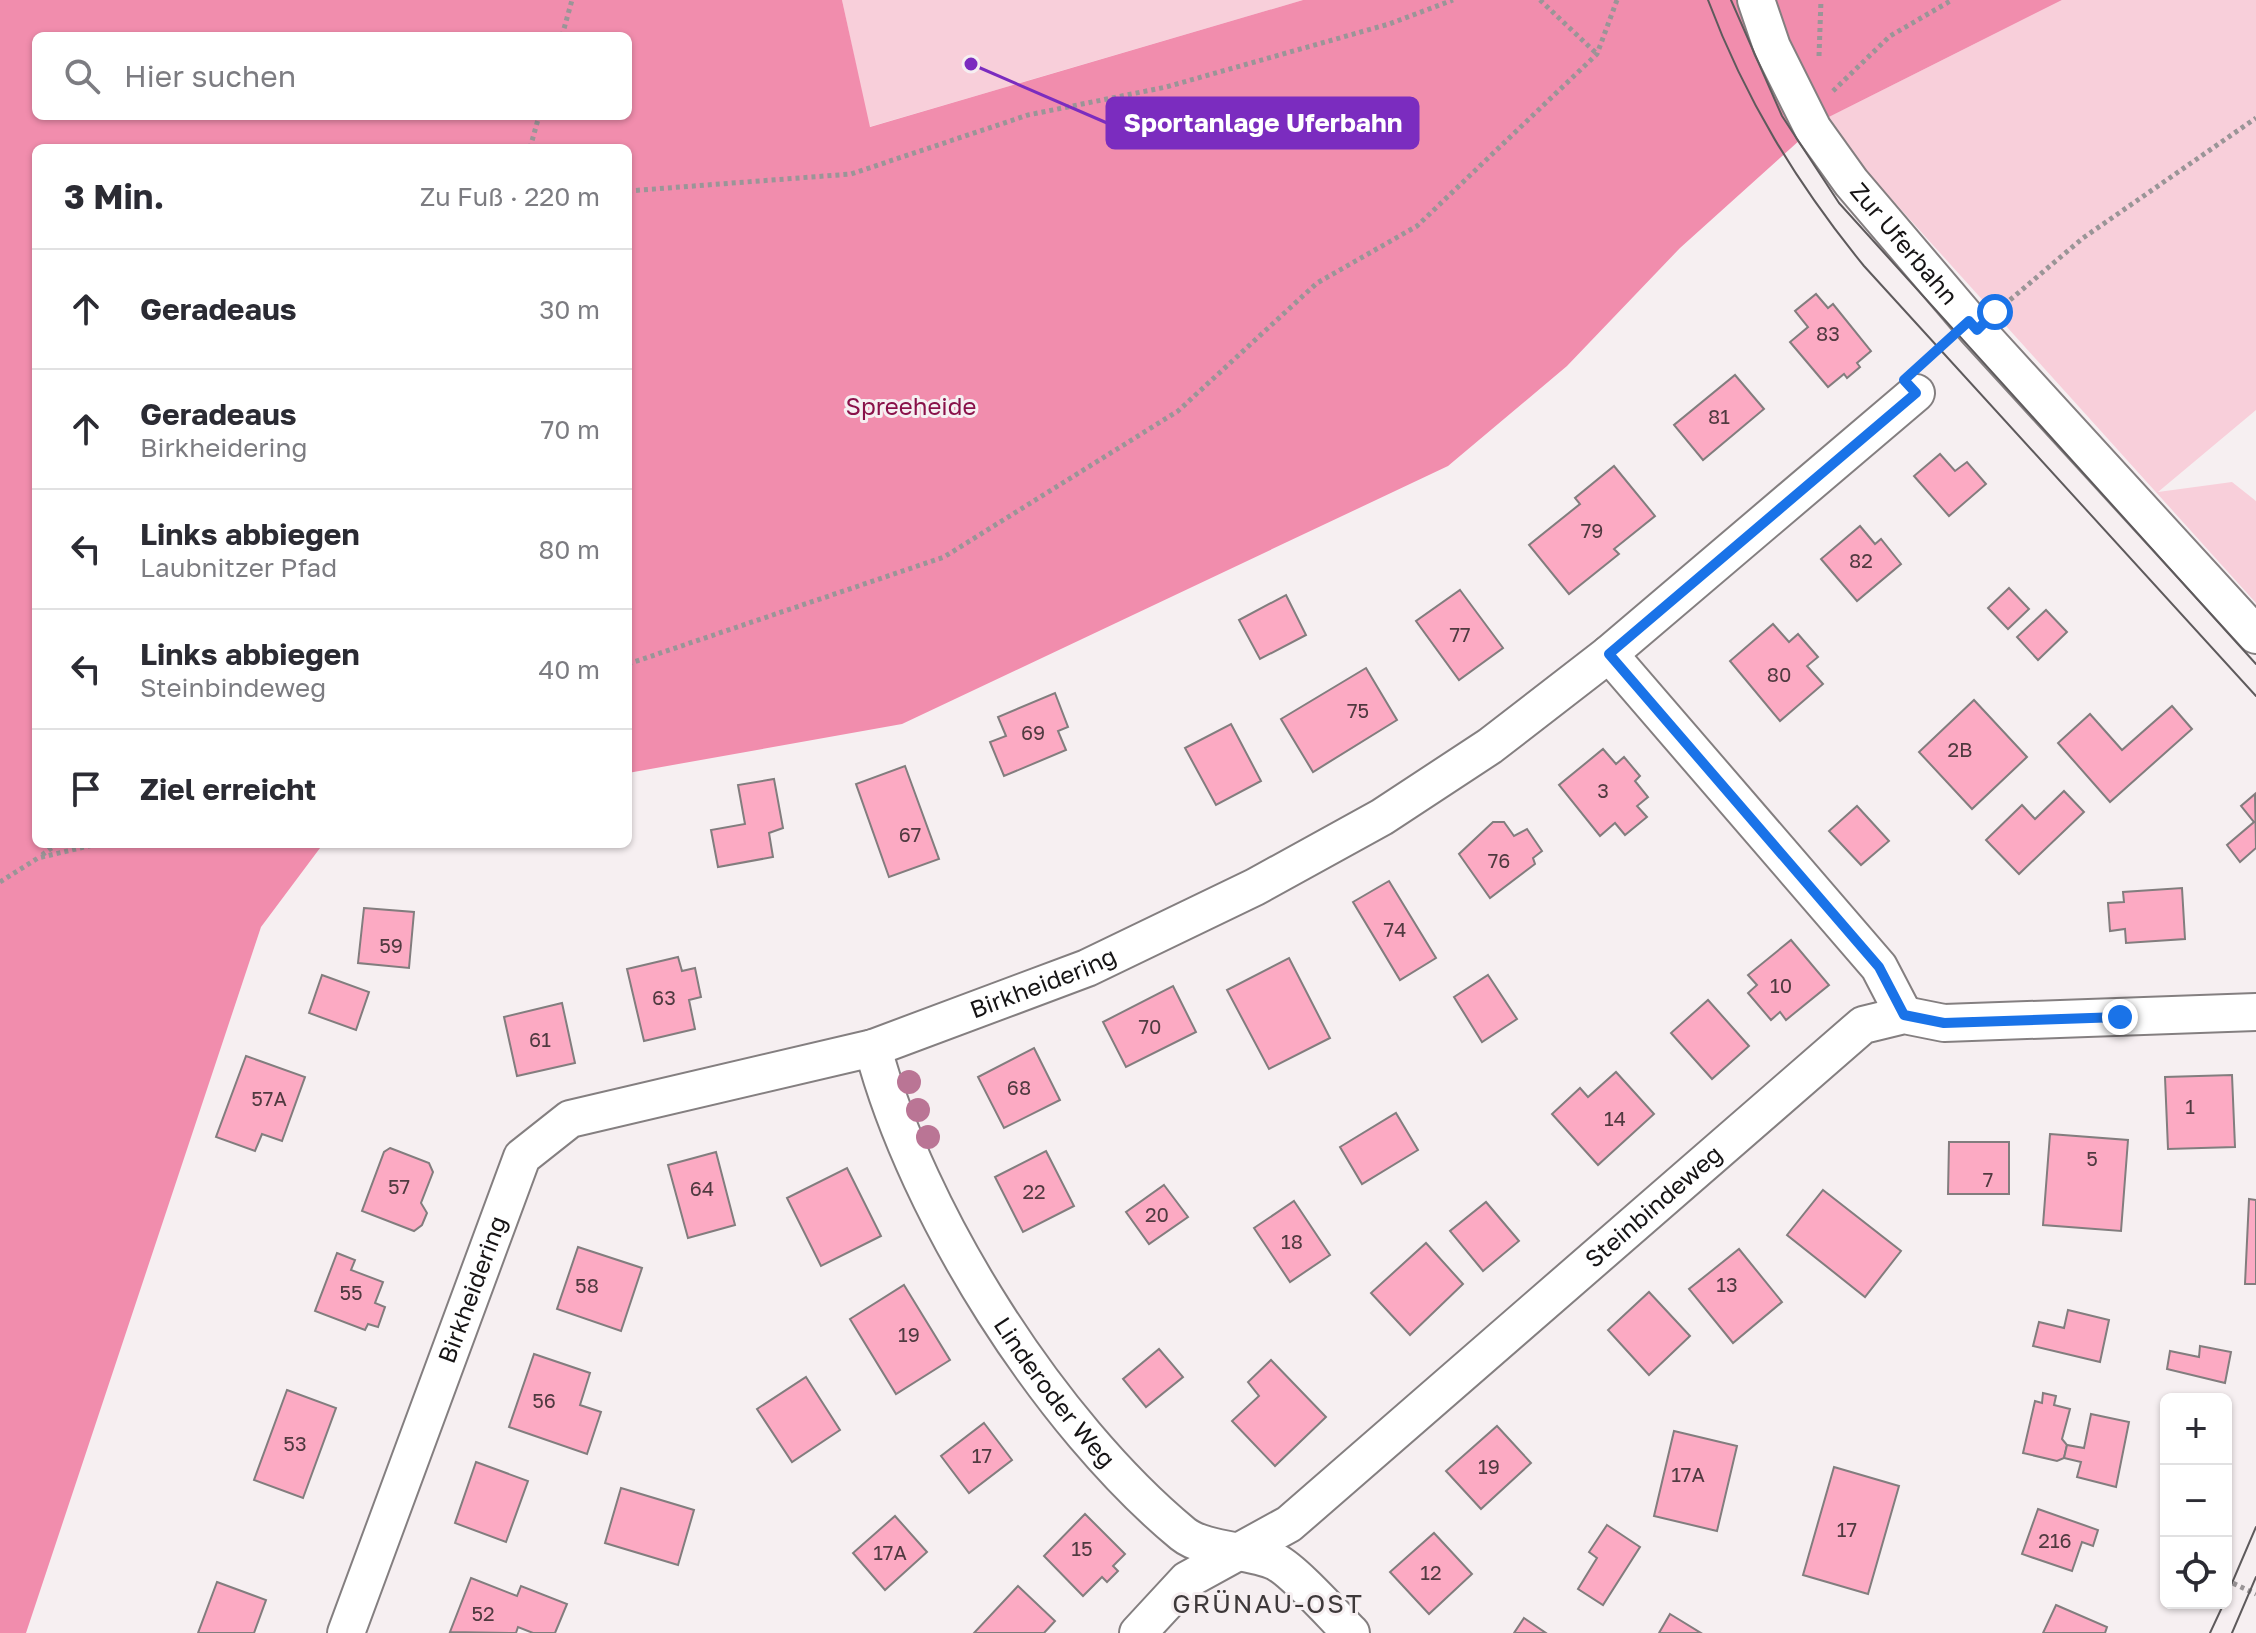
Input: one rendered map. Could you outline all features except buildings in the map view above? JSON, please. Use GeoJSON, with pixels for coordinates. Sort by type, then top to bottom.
{"type":"FeatureCollection","features":[{"type":"Feature","properties":{"kind":"street","name":"Zur Uferbahn"},"geometry":{"type":"LineString","coordinates":[[1756,0],[1772,47],[1813,129],[1851,182],[1973,325],[2256,635]]}},
{"type":"Feature","properties":{"kind":"street","name":"Birkheidering"},"geometry":{"type":"LineString","coordinates":[[346,1633],[522,1157],[570,1119],[873,1048],[1087,968],[1255,887],[1395,809],[1490,746],[1609,654],[1916,393]]}},
{"type":"Feature","properties":{"kind":"street"},"geometry":{"type":"LineString","coordinates":[[1609,654],[1879,967],[1904,1015]]}},
{"type":"Feature","properties":{"kind":"street","name":"Steinbindeweg"},"geometry":{"type":"LineString","coordinates":[[1138,1633],[1187,1580],[1289,1524],[1863,1025],[1904,1015],[1944,1023],[2256,1012]]}},
{"type":"Feature","properties":{"kind":"street","name":"Linderoder Weg"},"geometry":{"type":"LineString","coordinates":[[873,1048],[887,1091],[949,1233],[983,1294],[1044,1383],[1099,1452],[1186,1537],[1278,1563],[1351,1633]]}},
{"type":"Feature","properties":{"kind":"path"},"geometry":{"type":"LineString","coordinates":[[563,32],[572,0]]}},
{"type":"Feature","properties":{"kind":"path"},"geometry":{"type":"LineString","coordinates":[[632,191],[851,174],[1028,115],[1166,87],[1389,24],[1453,0]]}},
{"type":"Feature","properties":{"kind":"path"},"geometry":{"type":"LineString","coordinates":[[1540,0],[1597,54]]}},
{"type":"Feature","properties":{"kind":"path"},"geometry":{"type":"LineString","coordinates":[[632,663],[944,557],[1178,411],[1317,283],[1417,226],[1597,54],[1617,0]]}},
{"type":"Feature","properties":{"kind":"path"},"geometry":{"type":"LineString","coordinates":[[1828,96],[1890,36],[1952,0]]}},
{"type":"Feature","properties":{"kind":"path"},"geometry":{"type":"LineString","coordinates":[[1916,393],[1904,380],[2083,238],[2256,118]]}},
{"type":"Feature","properties":{"kind":"path"},"geometry":{"type":"LineString","coordinates":[[531,144],[538,120]]}},
{"type":"Feature","properties":{"kind":"path"},"geometry":{"type":"LineString","coordinates":[[0,882],[52,848]]}},
{"type":"Feature","properties":{"kind":"path"},"geometry":{"type":"LineString","coordinates":[[38,858],[80,848]]}},
{"type":"Feature","properties":{"kind":"path"},"geometry":{"type":"LineString","coordinates":[[2232,1583],[2256,1594]]}},
{"type":"Feature","properties":{"kind":"shaded area"},"geometry":{"type":"Polygon","coordinates":[[[842,0],[1303,0],[869,127],[842,0]]]}},
{"type":"Feature","properties":{"kind":"shaded area"},"geometry":{"type":"Polygon","coordinates":[[[2062,0],[2256,0],[2256,410],[2158,492],[2232,482],[2256,501],[2256,603],[1821,121],[2062,0]]]}},
{"type":"Feature","properties":{"kind":"green space","name":"Spreeheide"},"geometry":{"type":"Polygon","coordinates":[[[0,0],[842,0],[870,127],[1303,0],[2062,0],[1821,121],[1680,248],[1567,366],[1448,466],[902,724],[632,772],[632,144],[32,144],[32,848],[320,848],[261,927],[26,1633],[0,1633],[0,0]]]}},
{"type":"Feature","properties":{"kind":"tram line"},"geometry":{"type":"LineString","coordinates":[[1708,0],[1739,72],[1775,139],[1817,204],[1864,266],[2256,696]]}},
{"type":"Feature","properties":{"kind":"tram line"},"geometry":{"type":"LineString","coordinates":[[1731,0],[1782,116],[1839,203],[2256,664]]}},
{"type":"Feature","properties":{"kind":"tram line"},"geometry":{"type":"LineString","coordinates":[[2232,1583],[2256,1527]]}},
{"type":"Feature","properties":{"kind":"tram line"},"geometry":{"type":"LineString","coordinates":[[2232,1633],[2256,1577]]}},
{"type":"Feature","properties":{"kind":"tram line"},"geometry":{"type":"LineString","coordinates":[[2210,1633],[2221,1609]]}},
{"type":"Feature","properties":{"kind":"place","name":"Sportanlage Uferbahn"},"geometry":{"type":"Point","coordinates":[971,64]}},
{"type":"Feature","properties":{"kind":"district","name":"GRÜNAU-OST"},"geometry":{"type":"Point","coordinates":[1268,1604]}},
{"type":"Feature","properties":{"kind":"route"},"geometry":{"type":"LineString","coordinates":[[1995,312],[1977,330],[1969,321],[1904,380],[1916,393],[1609,654],[1879,967],[1904,1015],[1944,1023],[2120,1017]]}}]}
